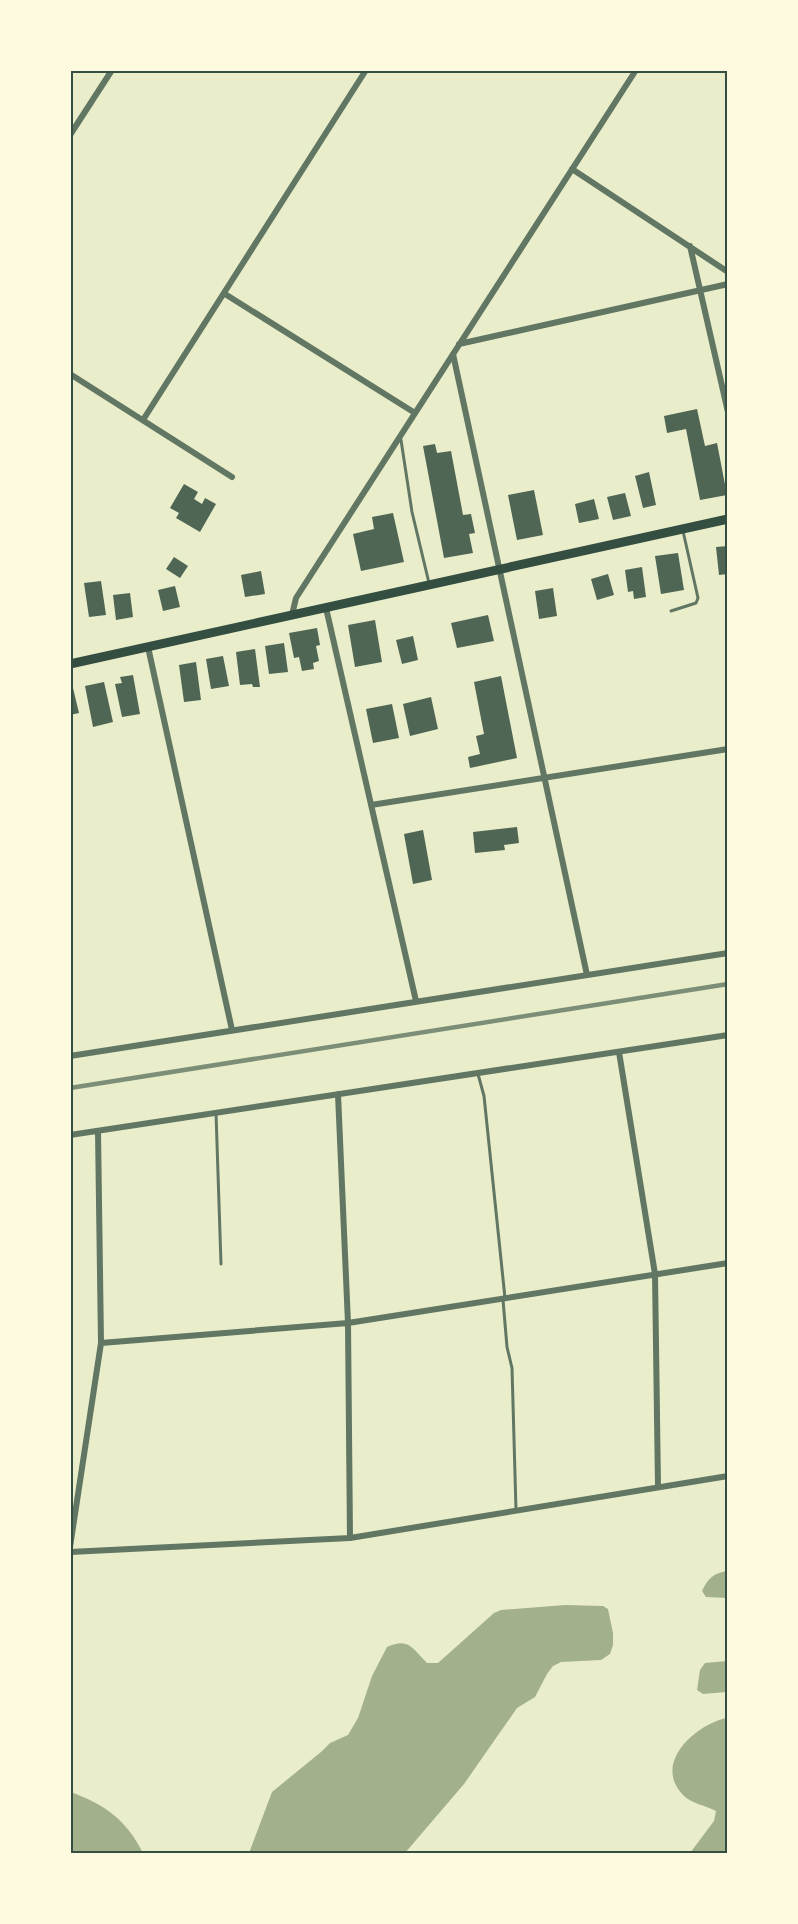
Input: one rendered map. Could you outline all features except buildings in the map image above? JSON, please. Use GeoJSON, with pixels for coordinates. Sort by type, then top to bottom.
{"type":"FeatureCollection","features":[{"type":"Feature","properties":{"kind":"main road"},"geometry":{"type":"LineString","coordinates":[[70,664],[728,519]]}},
{"type":"Feature","properties":{"kind":"street"},"geometry":{"type":"LineString","coordinates":[[70,135],[112,70]]}},
{"type":"Feature","properties":{"kind":"street"},"geometry":{"type":"LineString","coordinates":[[144,420],[366,70]]}},
{"type":"Feature","properties":{"kind":"street"},"geometry":{"type":"LineString","coordinates":[[292,615],[296,598],[636,70]]}},
{"type":"Feature","properties":{"kind":"street"},"geometry":{"type":"LineString","coordinates":[[572,169],[728,272]]}},
{"type":"Feature","properties":{"kind":"street"},"geometry":{"type":"LineString","coordinates":[[690,246],[728,412]]}},
{"type":"Feature","properties":{"kind":"street"},"geometry":{"type":"LineString","coordinates":[[459,344],[728,284]]}},
{"type":"Feature","properties":{"kind":"street"},"geometry":{"type":"LineString","coordinates":[[225,294],[415,413]]}},
{"type":"Feature","properties":{"kind":"street"},"geometry":{"type":"LineString","coordinates":[[453,354],[587,975]]}},
{"type":"Feature","properties":{"kind":"street"},"geometry":{"type":"LineString","coordinates":[[70,374],[232,477]]}},
{"type":"Feature","properties":{"kind":"street"},"geometry":{"type":"LineString","coordinates":[[326,608],[416,1002]]}},
{"type":"Feature","properties":{"kind":"street"},"geometry":{"type":"LineString","coordinates":[[148,647],[232,1030]]}},
{"type":"Feature","properties":{"kind":"street"},"geometry":{"type":"LineString","coordinates":[[371,805],[728,749]]}},
{"type":"Feature","properties":{"kind":"street"},"geometry":{"type":"LineString","coordinates":[[70,1056],[728,953]]}},
{"type":"Feature","properties":{"kind":"street"},"geometry":{"type":"LineString","coordinates":[[70,1135],[728,1035]]}},
{"type":"Feature","properties":{"kind":"street"},"geometry":{"type":"LineString","coordinates":[[619,1052],[655,1274],[658,1487]]}},
{"type":"Feature","properties":{"kind":"street"},"geometry":{"type":"LineString","coordinates":[[338,1094],[348,1323],[350,1538]]}},
{"type":"Feature","properties":{"kind":"street"},"geometry":{"type":"LineString","coordinates":[[70,1547],[101,1343],[98,1131]]}},
{"type":"Feature","properties":{"kind":"street"},"geometry":{"type":"LineString","coordinates":[[101,1343],[348,1323],[728,1263]]}},
{"type":"Feature","properties":{"kind":"street"},"geometry":{"type":"LineString","coordinates":[[70,1552],[350,1538],[728,1476]]}},
{"type":"Feature","properties":{"kind":"lane"},"geometry":{"type":"LineString","coordinates":[[400,436],[412,512],[430,585]]}},
{"type":"Feature","properties":{"kind":"lane"},"geometry":{"type":"LineString","coordinates":[[671,611],[696,603],[698,598],[683,529]]}},
{"type":"Feature","properties":{"kind":"lane"},"geometry":{"type":"LineString","coordinates":[[478,1074],[483,1096],[507,1347],[512,1368],[516,1510]]}},
{"type":"Feature","properties":{"kind":"lane"},"geometry":{"type":"LineString","coordinates":[[216,1113],[221,1264]]}},
{"type":"Feature","properties":{"kind":"shaded area"},"geometry":{"type":"Polygon","coordinates":[[[727,1571],[727,1598],[706,1597],[702,1591],[709,1579],[718,1573],[727,1571]]]}},
{"type":"Feature","properties":{"kind":"shaded area"},"geometry":{"type":"Polygon","coordinates":[[[565,1605],[603,1606],[608,1609],[613,1633],[610,1654],[601,1660],[561,1662],[553,1666],[535,1697],[517,1708],[464,1784],[405,1853],[249,1853],[272,1792],[330,1743],[348,1735],[358,1718],[372,1676],[387,1647],[400,1643],[405,1644],[414,1649],[427,1663],[438,1663],[494,1613],[501,1610],[565,1605]]]}},
{"type":"Feature","properties":{"kind":"shaded area"},"geometry":{"type":"Polygon","coordinates":[[[727,1661],[727,1695],[726,1692],[703,1694],[697,1690],[700,1670],[705,1663],[727,1661]]]}},
{"type":"Feature","properties":{"kind":"shaded area"},"geometry":{"type":"Polygon","coordinates":[[[727,1718],[727,1853],[690,1853],[714,1821],[716,1811],[683,1795],[675,1783],[672,1770],[675,1758],[691,1737],[703,1728],[727,1718]]]}},
{"type":"Feature","properties":{"kind":"shaded area"},"geometry":{"type":"Polygon","coordinates":[[[71,1792],[94,1802],[122,1822],[143,1853],[71,1853],[71,1792]]]}},
{"type":"Feature","properties":{"kind":"railway"},"geometry":{"type":"LineString","coordinates":[[70,1088],[728,984]]}}]}
